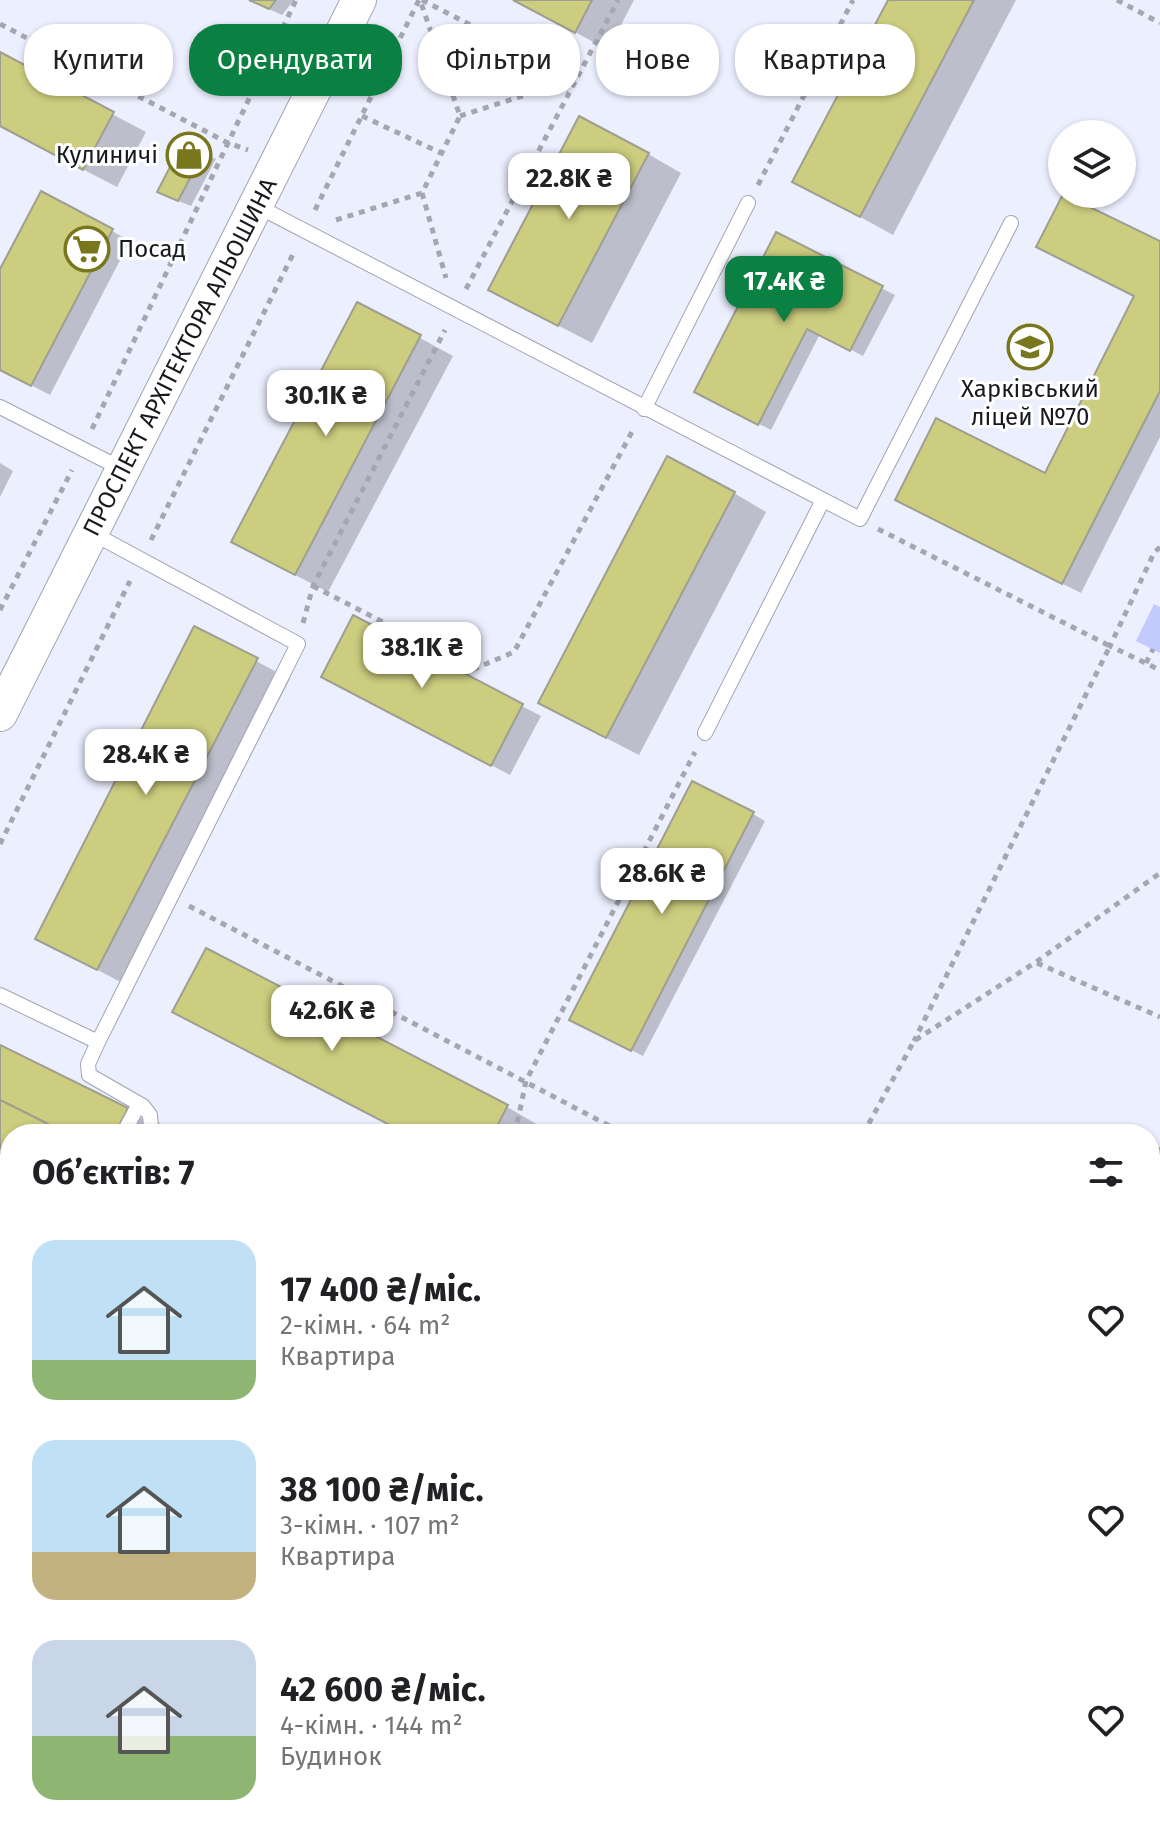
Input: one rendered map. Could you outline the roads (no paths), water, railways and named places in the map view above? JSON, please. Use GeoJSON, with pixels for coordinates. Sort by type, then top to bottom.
{"type":"FeatureCollection","features":[{"type":"Feature","properties":{"kind":"street","name":"ПРОСПЕКТ АРХІТЕКТОРА АЛЬОШИНА"},"geometry":{"type":"LineString","coordinates":[[0,714],[359,0]]}},
{"type":"Feature","properties":{"kind":"lane"},"geometry":{"type":"LineString","coordinates":[[644,409],[748,203]]}},
{"type":"Feature","properties":{"kind":"lane"},"geometry":{"type":"LineString","coordinates":[[256,206],[860,519],[1011,223]]}},
{"type":"Feature","properties":{"kind":"lane"},"geometry":{"type":"LineString","coordinates":[[0,407],[124,470]]}},
{"type":"Feature","properties":{"kind":"lane"},"geometry":{"type":"LineString","coordinates":[[705,733],[823,500]]}},
{"type":"Feature","properties":{"kind":"lane"},"geometry":{"type":"LineString","coordinates":[[92,533],[298,644],[88,1064],[89,1075],[147,1110],[150,1124]]}},
{"type":"Feature","properties":{"kind":"lane"},"geometry":{"type":"LineString","coordinates":[[0,995],[98,1042]]}},
{"type":"Feature","properties":{"kind":"lane"},"geometry":{"type":"LineString","coordinates":[[128,1124],[139,1104]]}},
{"type":"Feature","properties":{"kind":"place","name":"Кулиничі"},"geometry":{"type":"Point","coordinates":[189,155]}},
{"type":"Feature","properties":{"kind":"place","name":"Посад"},"geometry":{"type":"Point","coordinates":[87,249]}},
{"type":"Feature","properties":{"kind":"place","name":"Харківський ліцей №70"},"geometry":{"type":"Point","coordinates":[1030,347]}}]}
